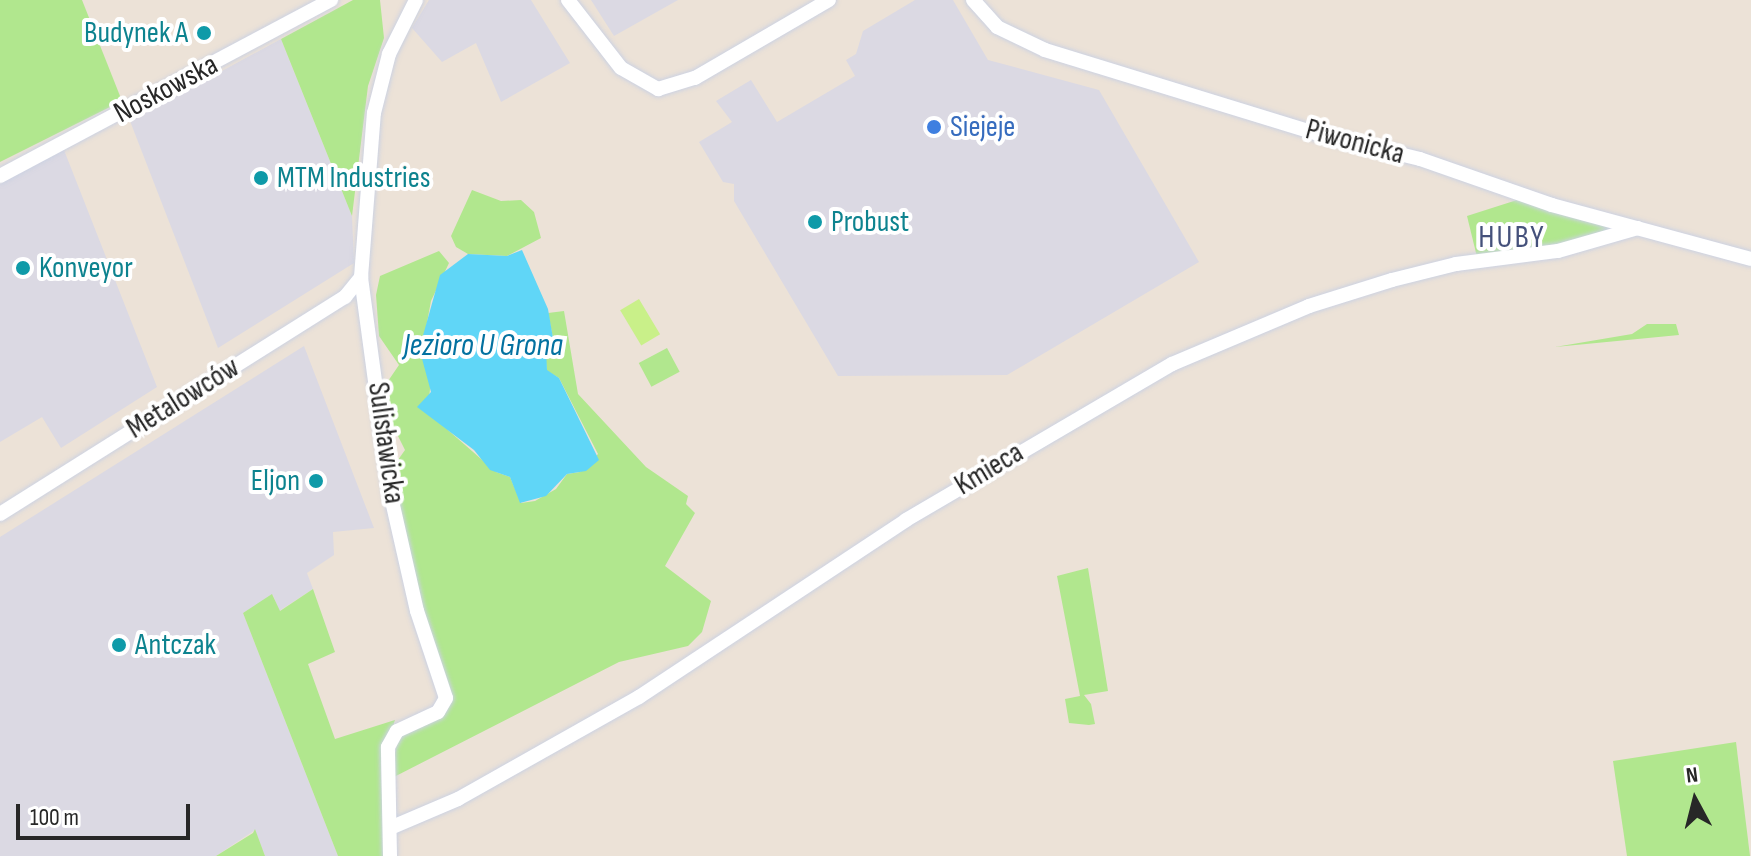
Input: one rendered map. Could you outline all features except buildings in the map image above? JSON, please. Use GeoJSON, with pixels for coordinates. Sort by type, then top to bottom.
{"type":"FeatureCollection","features":[{"type":"Feature","properties":{"kind":"street","name":"Noskowska"},"geometry":{"type":"LineString","coordinates":[[0,176],[331,0]]}},
{"type":"Feature","properties":{"kind":"street","name":"Sulisławicka"},"geometry":{"type":"LineString","coordinates":[[390,856],[385,772],[392,737],[403,725],[438,712],[446,698],[417,611],[387,478],[370,315],[361,277],[368,154],[379,89],[389,54],[416,0]]}},
{"type":"Feature","properties":{"kind":"street"},"geometry":{"type":"LineString","coordinates":[[568,0],[621,68],[658,89],[695,78],[829,0]]}},
{"type":"Feature","properties":{"kind":"street","name":"Piwonicka"},"geometry":{"type":"LineString","coordinates":[[973,0],[997,27],[1045,50],[1751,259]]}},
{"type":"Feature","properties":{"kind":"street","name":"Kmieca"},"geometry":{"type":"LineString","coordinates":[[390,828],[458,799],[639,697],[883,534],[1172,364],[1309,306],[1392,280],[1456,264],[1558,251],[1638,228]]}},
{"type":"Feature","properties":{"kind":"street","name":"Metalowców"},"geometry":{"type":"LineString","coordinates":[[0,514],[345,297],[361,277]]}},
{"type":"Feature","properties":{"kind":"shaded area"},"geometry":{"type":"Polygon","coordinates":[[[429,0],[531,0],[570,63],[501,102],[476,43],[442,62],[412,28],[429,0]]]}},
{"type":"Feature","properties":{"kind":"shaded area"},"geometry":{"type":"Polygon","coordinates":[[[591,0],[678,0],[614,36],[591,0]]]}},
{"type":"Feature","properties":{"kind":"shaded area"},"geometry":{"type":"Polygon","coordinates":[[[915,0],[953,0],[988,60],[1099,90],[1199,262],[1007,375],[838,376],[734,201],[734,184],[723,182],[699,142],[732,122],[716,101],[751,80],[777,122],[855,76],[846,60],[856,54],[863,31],[915,0]]]}},
{"type":"Feature","properties":{"kind":"shaded area"},"geometry":{"type":"Polygon","coordinates":[[[281,39],[352,216],[354,263],[218,348],[130,121],[281,39]]]}},
{"type":"Feature","properties":{"kind":"shaded area"},"geometry":{"type":"Polygon","coordinates":[[[64,150],[157,387],[61,448],[42,417],[0,442],[0,184],[64,150]]]}},
{"type":"Feature","properties":{"kind":"shaded area"},"geometry":{"type":"Polygon","coordinates":[[[304,346],[374,528],[333,532],[334,555],[307,573],[313,589],[279,611],[273,595],[243,613],[338,856],[265,856],[255,830],[216,856],[0,856],[0,537],[304,346]]]}},
{"type":"Feature","properties":{"kind":"green space"},"geometry":{"type":"Polygon","coordinates":[[[0,0],[82,0],[122,101],[0,162],[0,0]]]}},
{"type":"Feature","properties":{"kind":"green space"},"geometry":{"type":"Polygon","coordinates":[[[353,0],[380,0],[384,38],[368,86],[352,216],[281,39],[353,0]]]}},
{"type":"Feature","properties":{"kind":"green space"},"geometry":{"type":"Polygon","coordinates":[[[472,190],[501,201],[521,200],[534,212],[541,238],[507,256],[468,254],[456,247],[451,236],[472,190]]]}},
{"type":"Feature","properties":{"kind":"green space"},"geometry":{"type":"Polygon","coordinates":[[[1517,200],[1615,227],[1594,238],[1477,257],[1467,216],[1517,200]]]}},
{"type":"Feature","properties":{"kind":"green space"},"geometry":{"type":"Polygon","coordinates":[[[439,251],[449,263],[431,301],[421,355],[431,379],[429,399],[441,424],[496,472],[510,477],[521,503],[535,501],[556,489],[567,474],[580,472],[598,454],[559,378],[547,371],[545,355],[553,338],[548,313],[564,311],[578,394],[646,467],[688,496],[686,504],[695,513],[665,566],[711,601],[702,632],[688,646],[619,662],[390,779],[399,734],[443,714],[452,700],[423,619],[397,499],[393,467],[405,450],[391,422],[386,384],[399,365],[379,336],[376,295],[380,276],[439,251]]]}},
{"type":"Feature","properties":{"kind":"green space"},"geometry":{"type":"Polygon","coordinates":[[[639,299],[660,334],[641,345],[620,310],[639,299]]]}},
{"type":"Feature","properties":{"kind":"green space"},"geometry":{"type":"Polygon","coordinates":[[[1647,324],[1676,324],[1679,335],[1555,347],[1632,334],[1647,324]]]}},
{"type":"Feature","properties":{"kind":"green space"},"geometry":{"type":"Polygon","coordinates":[[[667,348],[680,372],[651,387],[639,363],[667,348]]]}},
{"type":"Feature","properties":{"kind":"green space"},"geometry":{"type":"Polygon","coordinates":[[[1088,568],[1108,691],[1084,695],[1091,704],[1095,724],[1089,725],[1069,723],[1065,699],[1080,696],[1057,576],[1088,568]]]}},
{"type":"Feature","properties":{"kind":"green space"},"geometry":{"type":"Polygon","coordinates":[[[313,589],[335,652],[308,664],[335,739],[395,720],[381,763],[384,856],[338,856],[243,613],[272,594],[280,611],[313,589]]]}},
{"type":"Feature","properties":{"kind":"green space"},"geometry":{"type":"Polygon","coordinates":[[[1736,742],[1750,856],[1627,856],[1613,761],[1736,742]]]}},
{"type":"Feature","properties":{"kind":"green space"},"geometry":{"type":"Polygon","coordinates":[[[255,829],[265,856],[216,856],[253,833],[255,829]]]}},
{"type":"Feature","properties":{"kind":"water","name":"Jezioro U Grona"},"geometry":{"type":"Polygon","coordinates":[[[522,250],[548,309],[553,338],[546,349],[547,370],[559,378],[599,460],[586,471],[567,474],[546,496],[520,503],[510,477],[490,470],[474,450],[417,407],[431,392],[421,355],[422,339],[440,275],[468,254],[507,256],[522,250]]]}},
{"type":"Feature","properties":{"kind":"place","name":"Budynek A"},"geometry":{"type":"Point","coordinates":[204,33]}},
{"type":"Feature","properties":{"kind":"place","name":"Siejeje"},"geometry":{"type":"Point","coordinates":[934,127]}},
{"type":"Feature","properties":{"kind":"place","name":"MTM Industries"},"geometry":{"type":"Point","coordinates":[261,178]}},
{"type":"Feature","properties":{"kind":"place","name":"Probust"},"geometry":{"type":"Point","coordinates":[815,222]}},
{"type":"Feature","properties":{"kind":"place","name":"Konveyor"},"geometry":{"type":"Point","coordinates":[23,268]}},
{"type":"Feature","properties":{"kind":"place","name":"Eljon"},"geometry":{"type":"Point","coordinates":[316,481]}},
{"type":"Feature","properties":{"kind":"place","name":"Antczak"},"geometry":{"type":"Point","coordinates":[119,645]}},
{"type":"Feature","properties":{"kind":"district","name":"HUBY"},"geometry":{"type":"Point","coordinates":[1512,238]}}]}
